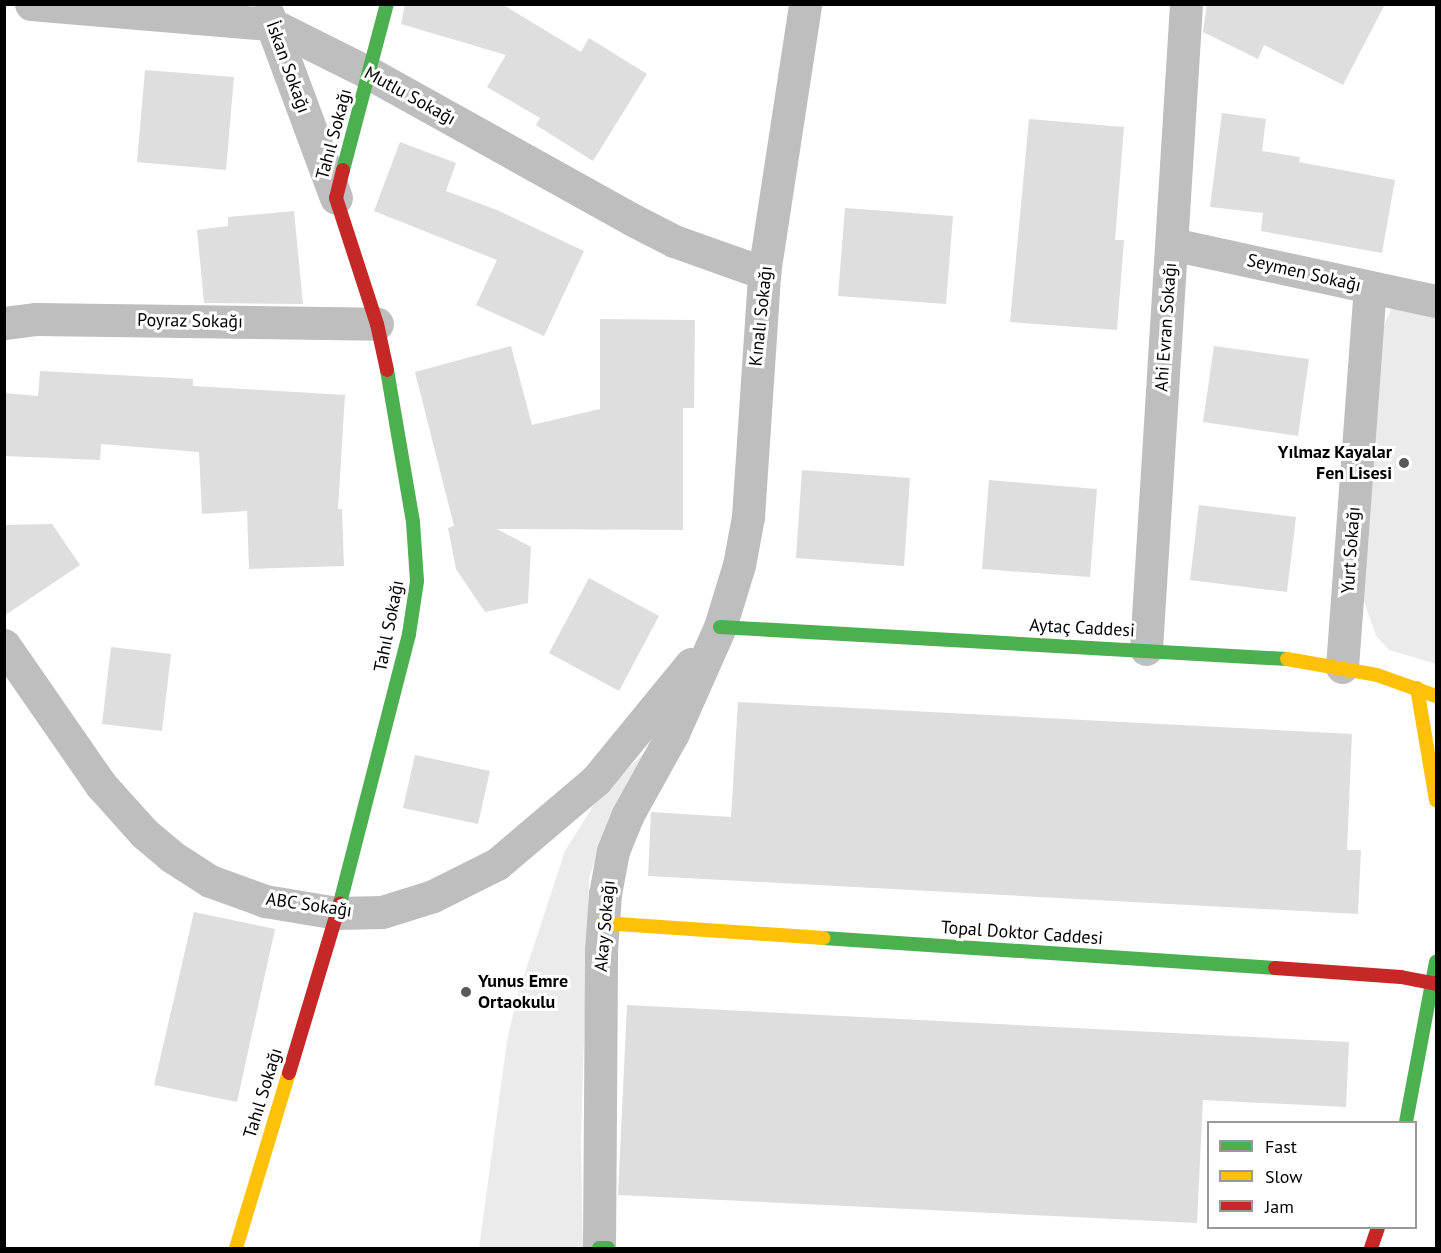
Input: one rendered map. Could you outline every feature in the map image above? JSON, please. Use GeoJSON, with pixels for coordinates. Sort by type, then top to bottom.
{"type":"FeatureCollection","features":[{"type":"Feature","properties":{"kind":"street","name":"Mutlu Sokağı"},"geometry":{"type":"LineString","coordinates":[[31,4],[268,14],[633,220],[674,241],[764,273]]}},
{"type":"Feature","properties":{"kind":"street","name":"Tahıl Sokağı"},"geometry":{"type":"LineString","coordinates":[[236,1248],[338,913],[409,634],[417,581],[413,522],[400,436],[376,324],[336,198],[387,4]]}},
{"type":"Feature","properties":{"kind":"street","name":"Kınalı Sokağı"},"geometry":{"type":"LineString","coordinates":[[720,627],[748,517],[764,273],[805,4]]}},
{"type":"Feature","properties":{"kind":"street","name":"Ahi Evran Sokağı"},"geometry":{"type":"LineString","coordinates":[[1146,649],[1186,4]]}},
{"type":"Feature","properties":{"kind":"street","name":"İskan Sokağı"},"geometry":{"type":"LineString","coordinates":[[268,14],[336,198]]}},
{"type":"Feature","properties":{"kind":"street","name":"Seymen Sokağı"},"geometry":{"type":"LineString","coordinates":[[1172,244],[1437,301]]}},
{"type":"Feature","properties":{"kind":"street","name":"Yurt Sokağı"},"geometry":{"type":"LineString","coordinates":[[1342,667],[1370,288]]}},
{"type":"Feature","properties":{"kind":"street","name":"Poyraz Sokağı"},"geometry":{"type":"LineString","coordinates":[[4,323],[35,319],[376,324]]}},
{"type":"Feature","properties":{"kind":"street","name":"Aytaç Caddesi"},"geometry":{"type":"LineString","coordinates":[[720,627],[1267,656],[1342,667],[1417,688],[1437,696]]}},
{"type":"Feature","properties":{"kind":"street","name":"ABC Sokağı"},"geometry":{"type":"LineString","coordinates":[[4,645],[101,784],[144,833],[171,856],[210,881],[265,901],[338,913],[382,912],[433,896],[498,864],[596,780],[720,627]]}},
{"type":"Feature","properties":{"kind":"street","name":"Akay Sokağı"},"geometry":{"type":"LineString","coordinates":[[599,1248],[603,923],[613,851],[720,627]]}},
{"type":"Feature","properties":{"kind":"street"},"geometry":{"type":"LineString","coordinates":[[1417,688],[1437,800]]}},
{"type":"Feature","properties":{"kind":"street","name":"Topal Doktor Caddesi"},"geometry":{"type":"LineString","coordinates":[[603,923],[1401,977],[1435,983]]}},
{"type":"Feature","properties":{"kind":"street"},"geometry":{"type":"LineString","coordinates":[[1406,1121],[1435,983],[1437,961]]}},
{"type":"Feature","properties":{"kind":"street"},"geometry":{"type":"LineString","coordinates":[[1371,1248],[1377,1229]]}},
{"type":"Feature","properties":{"kind":"street"},"geometry":{"type":"LineString","coordinates":[[599,1248],[608,1248]]}},
{"type":"Feature","properties":{"kind":"shaded area","name":"Yılmaz Kayalar Fen Lisesi"},"geometry":{"type":"Polygon","coordinates":[[[1403,306],[1436,314],[1436,664],[1389,650],[1376,636],[1362,595],[1382,331],[1391,309],[1403,306]]]}},
{"type":"Feature","properties":{"kind":"shaded area"},"geometry":{"type":"Polygon","coordinates":[[[656,741],[608,821],[589,879],[581,1137],[583,1248],[479,1248],[507,1041],[517,997],[565,851],[598,798],[656,741]]]}},
{"type":"Feature","properties":{"kind":"building"},"geometry":{"type":"Polygon","coordinates":[[[405,4],[502,4],[581,52],[589,38],[647,74],[593,161],[536,125],[540,118],[487,87],[506,55],[401,24],[405,4]]]}},
{"type":"Feature","properties":{"kind":"building"},"geometry":{"type":"Polygon","coordinates":[[[1207,4],[1385,4],[1343,85],[1264,45],[1258,59],[1203,32],[1207,4]]]}},
{"type":"Feature","properties":{"kind":"building"},"geometry":{"type":"Polygon","coordinates":[[[145,70],[234,77],[226,170],[137,162],[145,70]]]}},
{"type":"Feature","properties":{"kind":"building"},"geometry":{"type":"Polygon","coordinates":[[[1222,113],[1266,119],[1262,151],[1300,157],[1299,162],[1395,180],[1382,253],[1261,231],[1263,213],[1210,207],[1222,113]]]}},
{"type":"Feature","properties":{"kind":"building"},"geometry":{"type":"Polygon","coordinates":[[[1029,119],[1124,127],[1115,240],[1124,240],[1117,330],[1010,322],[1029,119]]]}},
{"type":"Feature","properties":{"kind":"building"},"geometry":{"type":"Polygon","coordinates":[[[400,142],[456,163],[446,191],[497,210],[584,251],[544,336],[476,305],[497,260],[374,211],[400,142]]]}},
{"type":"Feature","properties":{"kind":"building"},"geometry":{"type":"Polygon","coordinates":[[[845,208],[953,216],[946,304],[838,296],[845,208]]]}},
{"type":"Feature","properties":{"kind":"building"},"geometry":{"type":"Polygon","coordinates":[[[294,211],[303,304],[204,303],[197,230],[228,226],[228,217],[294,211]]]}},
{"type":"Feature","properties":{"kind":"building"},"geometry":{"type":"Polygon","coordinates":[[[600,319],[695,320],[694,408],[683,408],[683,530],[497,529],[531,547],[528,603],[485,612],[456,569],[448,528],[454,526],[415,372],[511,346],[532,425],[600,409],[600,319]]]}},
{"type":"Feature","properties":{"kind":"building"},"geometry":{"type":"Polygon","coordinates":[[[1214,346],[1309,359],[1298,436],[1203,422],[1214,346]]]}},
{"type":"Feature","properties":{"kind":"building"},"geometry":{"type":"Polygon","coordinates":[[[40,371],[193,379],[193,386],[345,395],[338,509],[342,509],[344,566],[249,569],[247,511],[202,514],[199,452],[101,444],[100,460],[4,456],[4,393],[38,396],[40,371]]]}},
{"type":"Feature","properties":{"kind":"building"},"geometry":{"type":"Polygon","coordinates":[[[802,470],[910,478],[904,566],[796,558],[802,470]]]}},
{"type":"Feature","properties":{"kind":"building"},"geometry":{"type":"Polygon","coordinates":[[[989,480],[1097,489],[1090,577],[982,569],[989,480]]]}},
{"type":"Feature","properties":{"kind":"building"},"geometry":{"type":"Polygon","coordinates":[[[1199,505],[1296,517],[1287,592],[1190,580],[1199,505]]]}},
{"type":"Feature","properties":{"kind":"building"},"geometry":{"type":"Polygon","coordinates":[[[52,524],[80,565],[4,616],[4,525],[52,524]]]}},
{"type":"Feature","properties":{"kind":"building"},"geometry":{"type":"Polygon","coordinates":[[[589,578],[659,616],[619,691],[549,653],[589,578]]]}},
{"type":"Feature","properties":{"kind":"building"},"geometry":{"type":"Polygon","coordinates":[[[111,647],[171,654],[162,731],[102,724],[111,647]]]}},
{"type":"Feature","properties":{"kind":"building"},"geometry":{"type":"Polygon","coordinates":[[[738,702],[1352,734],[1347,850],[1361,850],[1358,914],[648,876],[651,812],[731,817],[738,702]]]}},
{"type":"Feature","properties":{"kind":"building"},"geometry":{"type":"Polygon","coordinates":[[[415,755],[490,771],[478,824],[403,808],[415,755]]]}},
{"type":"Feature","properties":{"kind":"building"},"geometry":{"type":"Polygon","coordinates":[[[194,912],[275,929],[237,1102],[154,1085],[194,912]]]}},
{"type":"Feature","properties":{"kind":"building"},"geometry":{"type":"Polygon","coordinates":[[[627,1005],[1349,1042],[1346,1107],[1203,1100],[1197,1223],[618,1195],[627,1005]]]}},
{"type":"Feature","properties":{"kind":"traffic: fast"},"geometry":{"type":"LineString","coordinates":[[343,170],[387,4]]}},
{"type":"Feature","properties":{"kind":"traffic: fast"},"geometry":{"type":"LineString","coordinates":[[340,903],[409,634],[417,581],[413,522],[387,370]]}},
{"type":"Feature","properties":{"kind":"traffic: fast"},"geometry":{"type":"LineString","coordinates":[[720,627],[1287,659]]}},
{"type":"Feature","properties":{"kind":"traffic: fast"},"geometry":{"type":"LineString","coordinates":[[823,938],[1275,968]]}},
{"type":"Feature","properties":{"kind":"traffic: fast"},"geometry":{"type":"LineString","coordinates":[[1406,1121],[1436,962]]}},
{"type":"Feature","properties":{"kind":"traffic: fast"},"geometry":{"type":"LineString","coordinates":[[599,1248],[608,1248]]}},
{"type":"Feature","properties":{"kind":"traffic: slow"},"geometry":{"type":"LineString","coordinates":[[1287,659],[1377,675],[1436,696]]}},
{"type":"Feature","properties":{"kind":"traffic: slow"},"geometry":{"type":"LineString","coordinates":[[1417,688],[1436,800]]}},
{"type":"Feature","properties":{"kind":"traffic: slow"},"geometry":{"type":"LineString","coordinates":[[603,923],[823,938]]}},
{"type":"Feature","properties":{"kind":"traffic: slow"},"geometry":{"type":"LineString","coordinates":[[236,1248],[289,1073]]}},
{"type":"Feature","properties":{"kind":"traffic: jam"},"geometry":{"type":"LineString","coordinates":[[343,170],[336,198],[377,324],[387,370]]}},
{"type":"Feature","properties":{"kind":"traffic: jam"},"geometry":{"type":"LineString","coordinates":[[289,1073],[340,903]]}},
{"type":"Feature","properties":{"kind":"traffic: jam"},"geometry":{"type":"LineString","coordinates":[[1275,968],[1401,977],[1436,984]]}},
{"type":"Feature","properties":{"kind":"traffic: jam"},"geometry":{"type":"LineString","coordinates":[[1371,1248],[1378,1229]]}},
{"type":"Feature","properties":{"kind":"place","name":"Yılmaz Kayalar Fen Lisesi"},"geometry":{"type":"Point","coordinates":[1404,463]}},
{"type":"Feature","properties":{"kind":"place","name":"Yunus Emre Ortaokulu"},"geometry":{"type":"Point","coordinates":[466,992]}}]}
